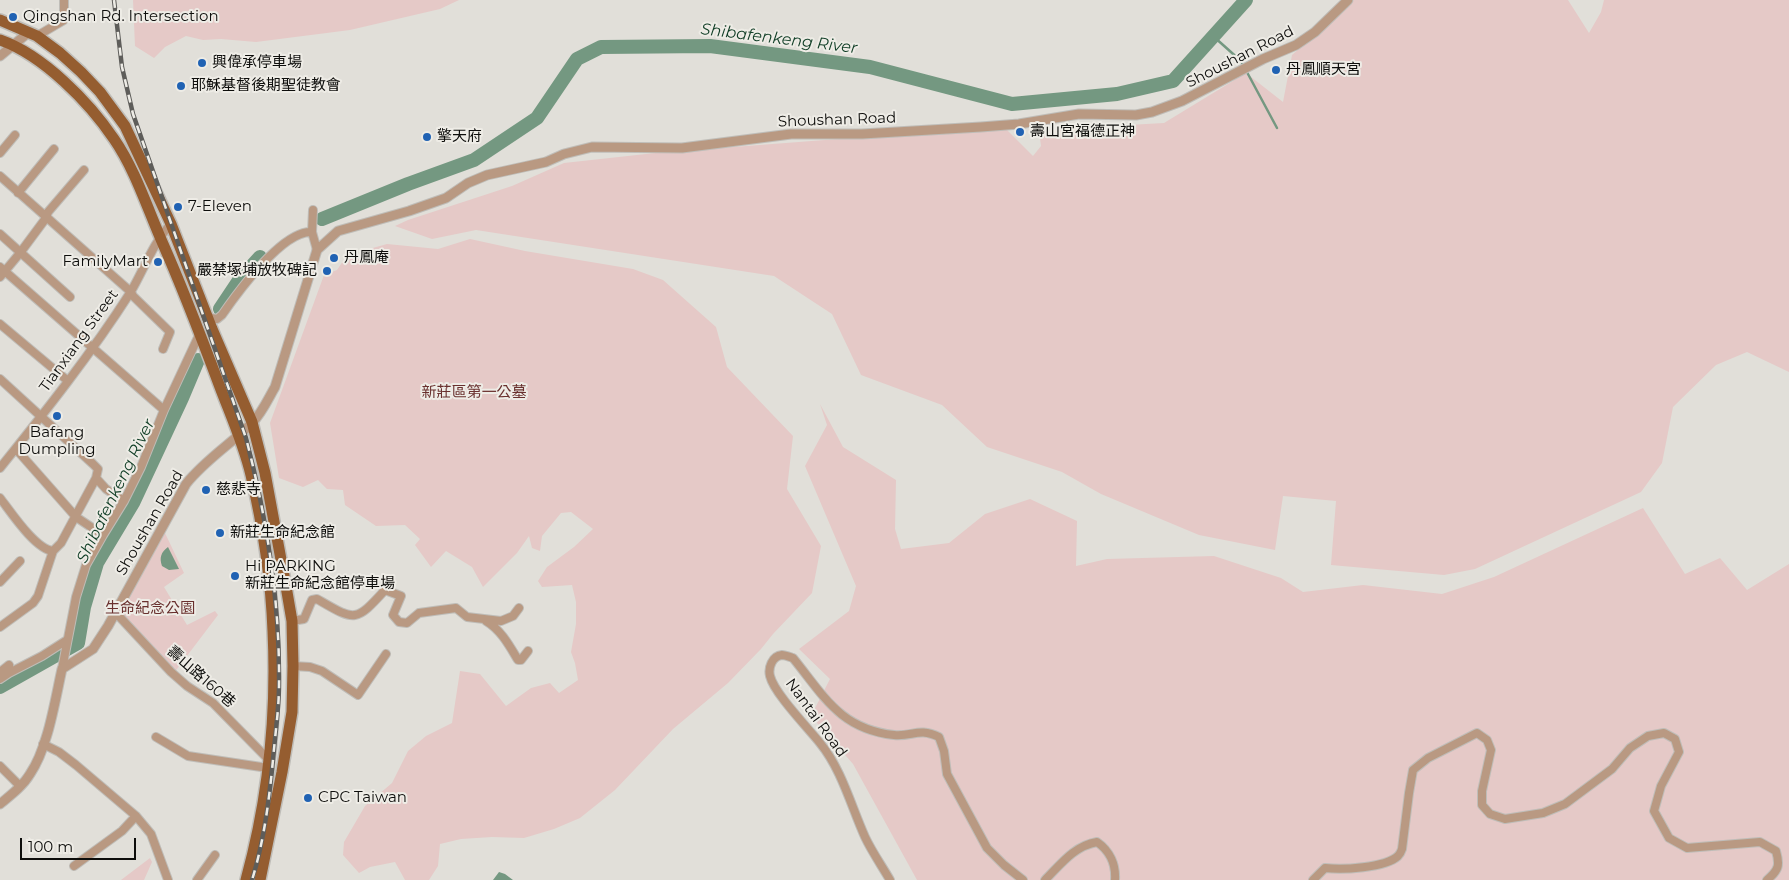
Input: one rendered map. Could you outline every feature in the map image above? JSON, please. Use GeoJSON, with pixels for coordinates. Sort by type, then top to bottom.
{"type":"FeatureCollection","features":[{"type":"Feature","properties":{"kind":"main road"},"geometry":{"type":"LineString","coordinates":[[0,20],[33,34],[81,72],[100,92],[125,126],[171,224],[206,315],[252,422],[266,473],[292,620],[293,666],[292,712],[279,792],[260,880]]}},
{"type":"Feature","properties":{"kind":"main road"},"geometry":{"type":"LineString","coordinates":[[0,40],[15,45],[60,78],[86,102],[115,140],[128,162],[185,294],[251,473],[266,553],[273,631],[274,696],[269,764],[246,880]]}},
{"type":"Feature","properties":{"kind":"street"},"geometry":{"type":"LineString","coordinates":[[0,56],[33,34],[64,20],[64,0]]}},
{"type":"Feature","properties":{"kind":"street","name":"Shoushan Road"},"geometry":{"type":"LineString","coordinates":[[63,666],[92,649],[116,613],[186,484],[196,471],[252,422],[275,387],[317,250],[338,230],[409,211],[446,198],[468,183],[487,175],[546,162],[564,154],[592,146],[665,149],[791,134],[862,134],[981,127],[1019,124],[1079,114],[1136,115],[1152,112],[1182,102],[1305,40],[1348,0]]}},
{"type":"Feature","properties":{"kind":"street"},"geometry":{"type":"LineString","coordinates":[[0,153],[15,134]]}},
{"type":"Feature","properties":{"kind":"street"},"geometry":{"type":"LineString","coordinates":[[18,193],[54,150]]}},
{"type":"Feature","properties":{"kind":"street"},"geometry":{"type":"LineString","coordinates":[[84,170],[48,212],[46,218],[20,253],[2,272],[93,347],[164,410]]}},
{"type":"Feature","properties":{"kind":"street"},"geometry":{"type":"LineString","coordinates":[[0,176],[131,292],[170,332],[163,350]]}},
{"type":"Feature","properties":{"kind":"street"},"geometry":{"type":"LineString","coordinates":[[313,210],[312,232],[317,250]]}},
{"type":"Feature","properties":{"kind":"street","name":"Tianxiang Street"},"geometry":{"type":"LineString","coordinates":[[0,468],[42,416],[93,347],[131,292],[160,236],[171,224]]}},
{"type":"Feature","properties":{"kind":"street"},"geometry":{"type":"LineString","coordinates":[[206,315],[217,319],[266,260],[298,234],[312,232]]}},
{"type":"Feature","properties":{"kind":"street"},"geometry":{"type":"LineString","coordinates":[[0,234],[70,297]]}},
{"type":"Feature","properties":{"kind":"street"},"geometry":{"type":"LineString","coordinates":[[0,324],[68,381]]}},
{"type":"Feature","properties":{"kind":"street"},"geometry":{"type":"LineString","coordinates":[[0,804],[30,775],[38,761],[63,666],[76,597],[86,565],[141,468],[164,410],[200,332]]}},
{"type":"Feature","properties":{"kind":"street"},"geometry":{"type":"LineString","coordinates":[[0,379],[98,470],[96,478],[76,517],[61,543],[53,551],[38,596],[33,603],[0,627]]}},
{"type":"Feature","properties":{"kind":"street"},"geometry":{"type":"LineString","coordinates":[[16,449],[76,517],[103,535]]}},
{"type":"Feature","properties":{"kind":"street"},"geometry":{"type":"LineString","coordinates":[[96,478],[106,489],[124,501]]}},
{"type":"Feature","properties":{"kind":"street"},"geometry":{"type":"LineString","coordinates":[[0,498],[38,544],[46,550],[53,551]]}},
{"type":"Feature","properties":{"kind":"street"},"geometry":{"type":"LineString","coordinates":[[0,582],[20,561]]}},
{"type":"Feature","properties":{"kind":"street"},"geometry":{"type":"LineString","coordinates":[[292,620],[304,619],[312,600],[317,600],[344,615],[354,616],[368,608],[385,590],[401,596],[393,615],[399,622],[407,623],[418,613],[456,608],[466,617],[501,621],[512,616],[519,608]]}},
{"type":"Feature","properties":{"kind":"street","name":"壽山路160巷"},"geometry":{"type":"LineString","coordinates":[[116,613],[171,672],[187,686],[213,703],[269,764]]}},
{"type":"Feature","properties":{"kind":"street"},"geometry":{"type":"LineString","coordinates":[[482,619],[495,626],[518,660],[521,660],[528,651]]}},
{"type":"Feature","properties":{"kind":"street"},"geometry":{"type":"LineString","coordinates":[[0,679],[9,672],[67,641]]}},
{"type":"Feature","properties":{"kind":"street"},"geometry":{"type":"LineString","coordinates":[[293,666],[310,667],[322,672],[358,695],[386,654]]}},
{"type":"Feature","properties":{"kind":"street","name":"Nantai Road"},"geometry":{"type":"LineString","coordinates":[[890,880],[866,838],[838,774],[822,745],[799,719],[774,685],[770,676],[770,665],[775,658],[782,655],[793,658],[838,713],[853,723],[871,730],[896,735],[916,732],[929,733],[939,738],[944,751],[947,774],[988,848],[1004,865],[1023,880]]}},
{"type":"Feature","properties":{"kind":"street"},"geometry":{"type":"LineString","coordinates":[[0,672],[9,665]]}},
{"type":"Feature","properties":{"kind":"street"},"geometry":{"type":"LineString","coordinates":[[1313,880],[1325,868],[1338,870],[1371,866],[1398,856],[1402,849],[1414,770],[1428,758],[1477,733],[1488,740],[1491,750],[1482,791],[1482,805],[1490,814],[1505,818],[1542,813],[1565,804],[1612,769],[1630,748],[1648,736],[1664,733],[1675,739],[1679,752],[1662,786],[1654,811],[1668,838],[1686,848],[1760,842],[1776,851],[1779,863],[1774,874],[1767,880]]}},
{"type":"Feature","properties":{"kind":"street"},"geometry":{"type":"LineString","coordinates":[[156,737],[188,756],[269,764]]}},
{"type":"Feature","properties":{"kind":"street"},"geometry":{"type":"LineString","coordinates":[[43,744],[59,752],[76,765],[136,816],[151,834],[168,880]]}},
{"type":"Feature","properties":{"kind":"street"},"geometry":{"type":"LineString","coordinates":[[0,766],[20,786]]}},
{"type":"Feature","properties":{"kind":"street"},"geometry":{"type":"LineString","coordinates":[[74,866],[122,831],[136,816]]}},
{"type":"Feature","properties":{"kind":"street"},"geometry":{"type":"LineString","coordinates":[[1045,880],[1073,852],[1086,844],[1097,842],[1106,848],[1116,871],[1115,880]]}},
{"type":"Feature","properties":{"kind":"street"},"geometry":{"type":"LineString","coordinates":[[197,880],[215,855]]}},
{"type":"Feature","properties":{"kind":"green space"},"geometry":{"type":"Polygon","coordinates":[[[133,0],[459,0],[440,9],[350,30],[256,42],[221,39],[203,40],[186,36],[165,47],[154,58],[135,46],[133,0]]]}},
{"type":"Feature","properties":{"kind":"green space"},"geometry":{"type":"Polygon","coordinates":[[[1354,0],[1568,0],[1589,33],[1601,12],[1604,0],[1789,0],[1789,372],[1747,352],[1716,365],[1673,407],[1662,463],[1641,492],[1475,569],[1444,575],[1331,565],[1336,501],[1283,496],[1275,550],[1199,535],[1101,494],[1062,472],[987,447],[942,405],[861,375],[832,314],[774,276],[476,230],[432,239],[395,226],[512,186],[564,163],[655,153],[1005,128],[1033,156],[1041,146],[1039,130],[1164,123],[1246,73],[1283,102],[1292,55],[1354,0]]]}},
{"type":"Feature","properties":{"kind":"green space","name":"新莊區第一公墓"},"geometry":{"type":"Polygon","coordinates":[[[470,239],[525,251],[633,269],[663,280],[716,327],[727,367],[793,436],[787,489],[821,546],[812,593],[728,683],[673,729],[615,790],[580,818],[554,829],[524,838],[492,837],[461,839],[440,844],[438,866],[429,880],[405,880],[395,862],[370,867],[359,873],[343,855],[344,842],[365,806],[392,783],[408,751],[426,736],[452,723],[460,671],[480,674],[506,706],[531,688],[550,683],[559,693],[578,680],[571,652],[576,624],[576,602],[572,585],[542,587],[538,581],[547,567],[574,547],[593,529],[571,512],[561,513],[542,536],[540,551],[532,548],[529,536],[517,553],[483,587],[472,567],[446,551],[431,567],[415,545],[420,539],[405,525],[376,526],[345,505],[343,490],[327,489],[318,480],[303,487],[279,478],[270,423],[324,275],[337,270],[343,261],[369,249],[387,244],[438,249],[470,239]]]}},
{"type":"Feature","properties":{"kind":"green space"},"geometry":{"type":"Polygon","coordinates":[[[820,404],[843,447],[896,480],[895,529],[901,549],[949,543],[985,514],[1030,499],[1077,521],[1076,566],[1107,559],[1214,556],[1281,578],[1303,592],[1363,585],[1442,594],[1494,577],[1643,508],[1685,574],[1720,558],[1747,590],[1789,564],[1789,880],[917,880],[853,764],[811,716],[830,679],[799,649],[849,611],[856,586],[805,466],[827,425],[820,404]]]}},
{"type":"Feature","properties":{"kind":"green space","name":"生命紀念公園"},"geometry":{"type":"Polygon","coordinates":[[[165,533],[184,573],[164,587],[187,625],[215,611],[218,615],[174,673],[120,613],[165,533]]]}},
{"type":"Feature","properties":{"kind":"green space"},"geometry":{"type":"Polygon","coordinates":[[[150,858],[152,862],[144,880],[121,880],[150,858]]]}},
{"type":"Feature","properties":{"kind":"shaded area"},"geometry":{"type":"Polygon","coordinates":[[[168,547],[179,569],[169,570],[162,566],[161,555],[168,547]]]}},
{"type":"Feature","properties":{"kind":"shaded area"},"geometry":{"type":"Polygon","coordinates":[[[499,872],[505,874],[513,880],[493,880],[499,872]]]}},
{"type":"Feature","properties":{"kind":"waterway","name":"Shibafenkeng River"},"geometry":{"type":"LineString","coordinates":[[322,219],[408,184],[474,160],[537,118],[577,59],[601,47],[710,46],[870,67],[1012,104],[1117,94],[1173,81],[1246,0]]}},
{"type":"Feature","properties":{"kind":"waterway"},"geometry":{"type":"LineString","coordinates":[[1213,36],[1241,61],[1277,128]]}},
{"type":"Feature","properties":{"kind":"waterway","name":"Shibafenkeng River"},"geometry":{"type":"LineString","coordinates":[[220,309],[240,279],[260,257]]}},
{"type":"Feature","properties":{"kind":"waterway","name":"Shibafenkeng River"},"geometry":{"type":"LineString","coordinates":[[0,687],[78,643],[84,607],[97,563],[133,503],[198,360]]}},
{"type":"Feature","properties":{"kind":"railway"},"geometry":{"type":"LineString","coordinates":[[114,0],[122,67],[133,114],[246,438],[271,560],[279,654],[279,693],[266,815],[252,880]]}},
{"type":"Feature","properties":{"kind":"place","name":"Qingshan Rd. Intersection"},"geometry":{"type":"Point","coordinates":[13,17]}},
{"type":"Feature","properties":{"kind":"place","name":"興偉承停車場"},"geometry":{"type":"Point","coordinates":[202,63]}},
{"type":"Feature","properties":{"kind":"place","name":"丹鳳順天宮"},"geometry":{"type":"Point","coordinates":[1276,70]}},
{"type":"Feature","properties":{"kind":"place","name":"耶穌基督後期聖徒教會"},"geometry":{"type":"Point","coordinates":[181,86]}},
{"type":"Feature","properties":{"kind":"place","name":"壽山宮福德正神"},"geometry":{"type":"Point","coordinates":[1020,132]}},
{"type":"Feature","properties":{"kind":"place","name":"擎天府"},"geometry":{"type":"Point","coordinates":[427,137]}},
{"type":"Feature","properties":{"kind":"place","name":"7-Eleven"},"geometry":{"type":"Point","coordinates":[178,207]}},
{"type":"Feature","properties":{"kind":"place","name":"丹鳳庵"},"geometry":{"type":"Point","coordinates":[334,258]}},
{"type":"Feature","properties":{"kind":"place","name":"FamilyMart"},"geometry":{"type":"Point","coordinates":[158,262]}},
{"type":"Feature","properties":{"kind":"place","name":"嚴禁塚埔放牧碑記"},"geometry":{"type":"Point","coordinates":[327,271]}},
{"type":"Feature","properties":{"kind":"place","name":"Bafang Dumpling"},"geometry":{"type":"Point","coordinates":[57,416]}},
{"type":"Feature","properties":{"kind":"place","name":"慈悲寺"},"geometry":{"type":"Point","coordinates":[206,490]}},
{"type":"Feature","properties":{"kind":"place","name":"新莊生命紀念館"},"geometry":{"type":"Point","coordinates":[220,533]}},
{"type":"Feature","properties":{"kind":"place","name":"Hi PARKING 新莊生命紀念館停車場"},"geometry":{"type":"Point","coordinates":[235,576]}},
{"type":"Feature","properties":{"kind":"place","name":"CPC Taiwan"},"geometry":{"type":"Point","coordinates":[308,798]}}]}
